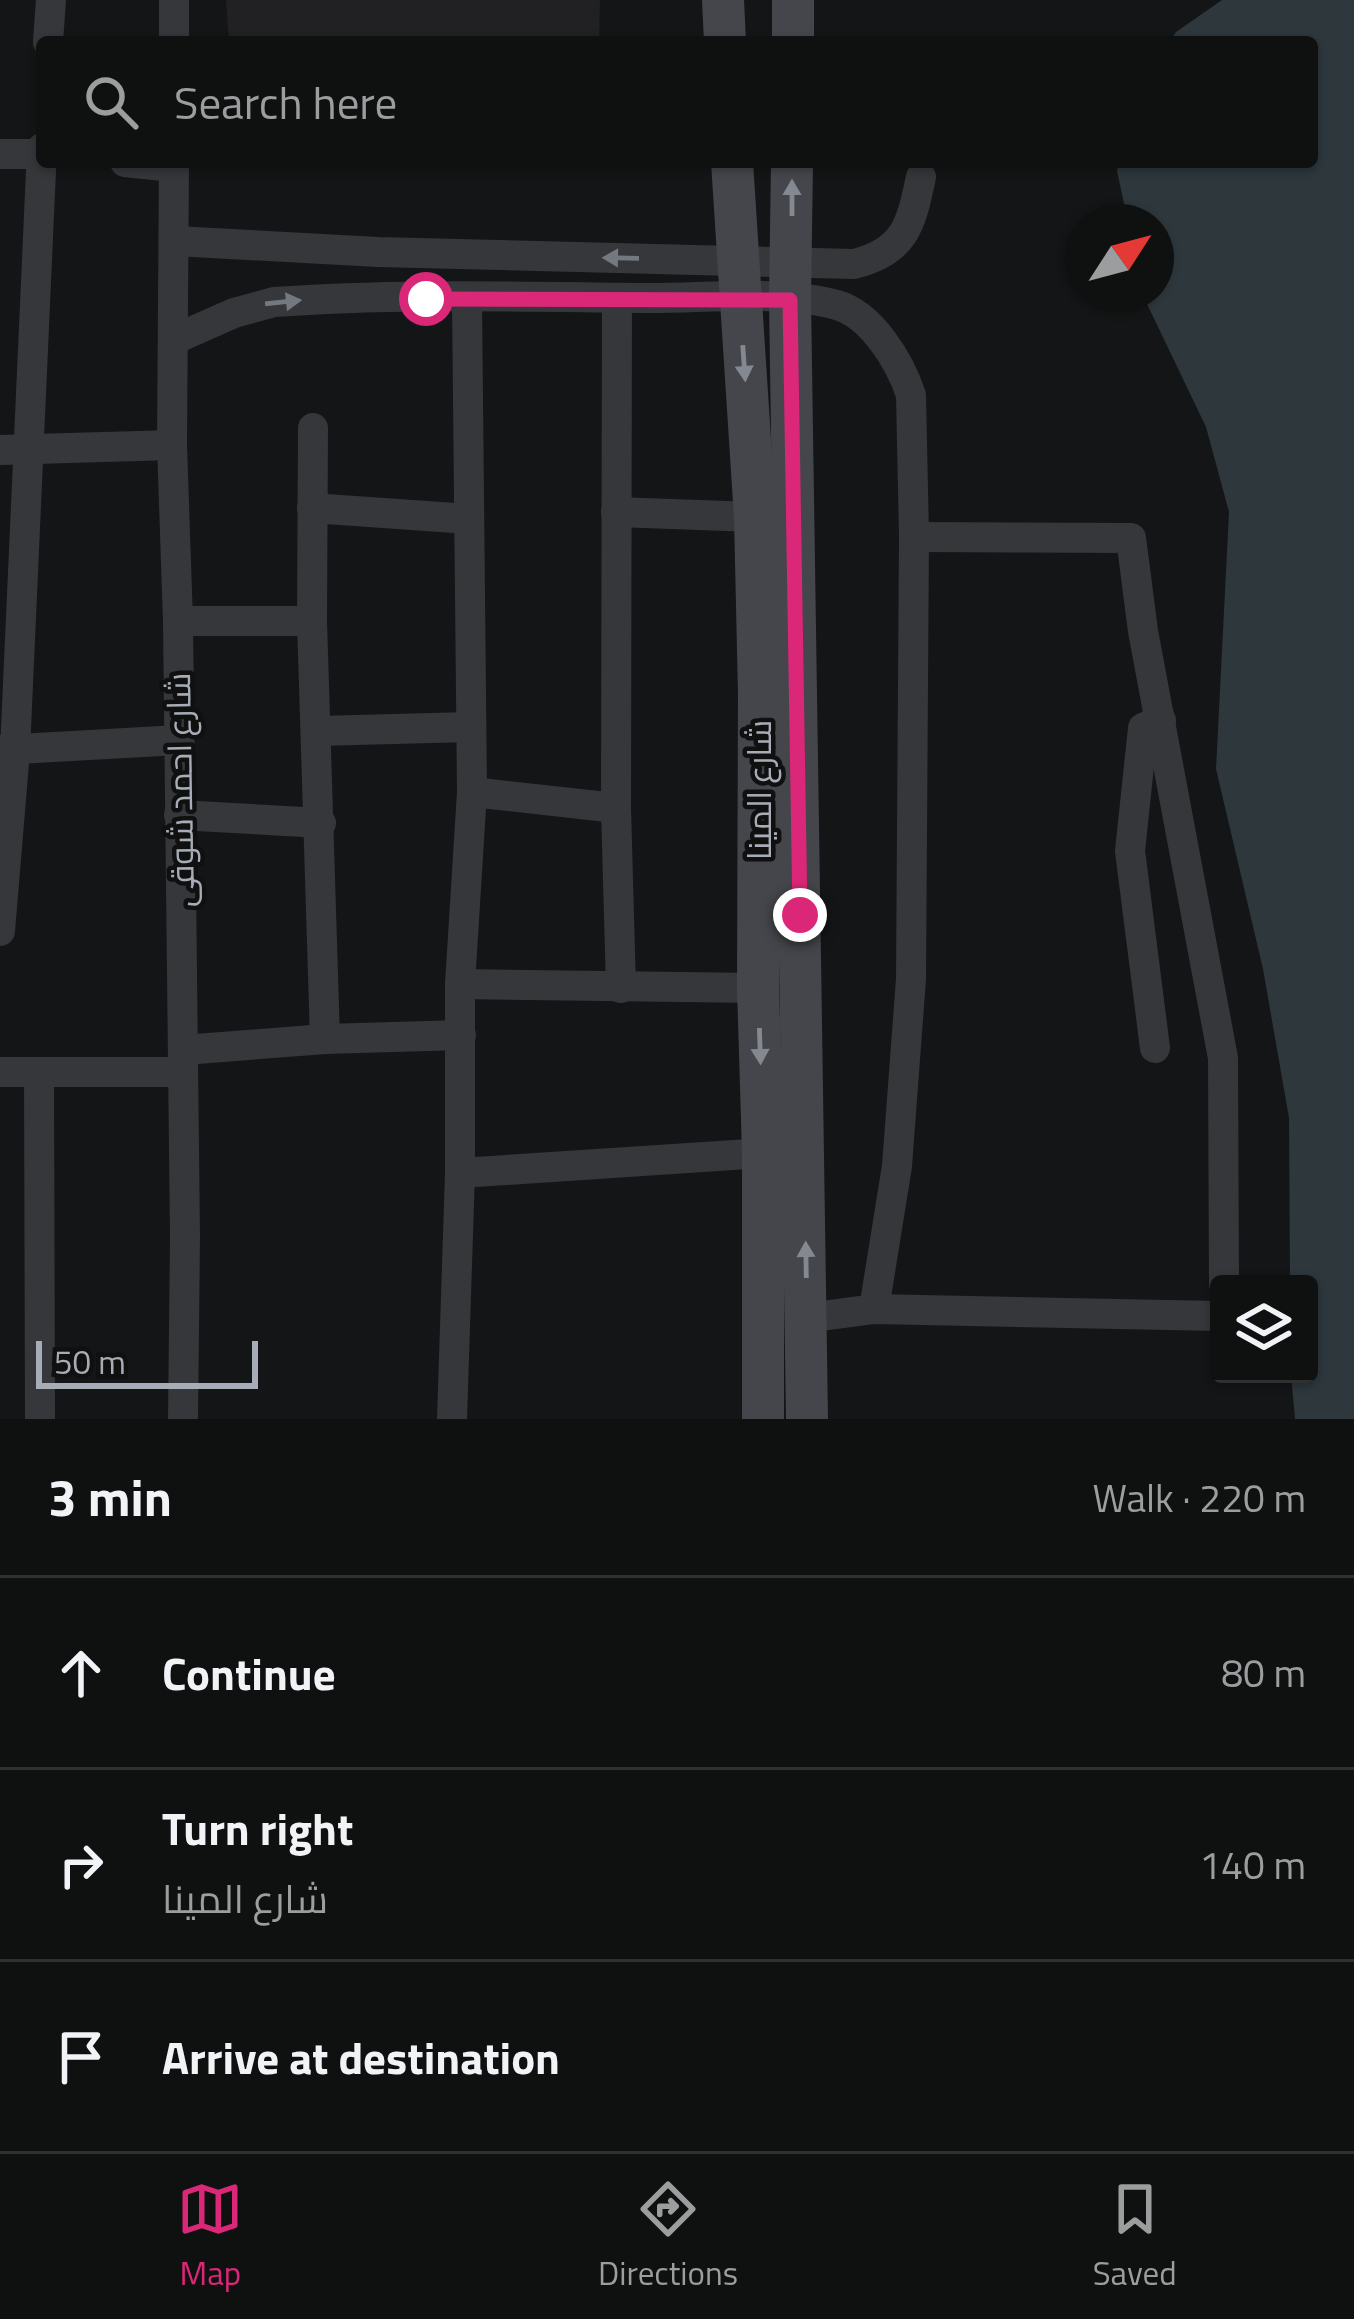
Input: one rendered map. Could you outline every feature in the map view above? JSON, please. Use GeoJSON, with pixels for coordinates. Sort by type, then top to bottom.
{"type":"FeatureCollection","features":[{"type":"Feature","properties":{"kind":"main road"},"geometry":{"type":"LineString","coordinates":[[723,0],[725,36]]}},
{"type":"Feature","properties":{"kind":"main road"},"geometry":{"type":"LineString","coordinates":[[793,0],[793,36]]}},
{"type":"Feature","properties":{"kind":"main road","name":"شارع المينا"},"geometry":{"type":"LineString","coordinates":[[732,168],[755,517],[758,988],[807,1318],[807,1419]]}},
{"type":"Feature","properties":{"kind":"main road","name":"شارع المينا"},"geometry":{"type":"LineString","coordinates":[[763,1419],[783,1151],[792,168]]}},
{"type":"Feature","properties":{"kind":"street"},"geometry":{"type":"LineString","coordinates":[[48,36],[51,0]]}},
{"type":"Feature","properties":{"kind":"street"},"geometry":{"type":"LineString","coordinates":[[174,0],[174,36]]}},
{"type":"Feature","properties":{"kind":"street"},"geometry":{"type":"LineString","coordinates":[[0,154],[36,152]]}},
{"type":"Feature","properties":{"kind":"street"},"geometry":{"type":"LineString","coordinates":[[0,931],[14,451],[41,168]]}},
{"type":"Feature","properties":{"kind":"street","name":"شارع احمد شوقى"},"geometry":{"type":"LineString","coordinates":[[174,168],[172,446],[178,621],[183,1419]]}},
{"type":"Feature","properties":{"kind":"street"},"geometry":{"type":"LineString","coordinates":[[175,242],[791,281],[887,251],[910,224],[921,177]]}},
{"type":"Feature","properties":{"kind":"street"},"geometry":{"type":"LineString","coordinates":[[173,340],[220,318],[274,302],[617,298],[739,279]]}},
{"type":"Feature","properties":{"kind":"street"},"geometry":{"type":"LineString","coordinates":[[791,281],[855,314],[904,374],[911,394],[911,979],[897,1166],[874,1310]]}},
{"type":"Feature","properties":{"kind":"street"},"geometry":{"type":"LineString","coordinates":[[617,298],[616,808],[621,988]]}},
{"type":"Feature","properties":{"kind":"street"},"geometry":{"type":"LineString","coordinates":[[452,1419],[460,984],[472,792],[467,299]]}},
{"type":"Feature","properties":{"kind":"street"},"geometry":{"type":"LineString","coordinates":[[314,428],[313,621],[325,1039]]}},
{"type":"Feature","properties":{"kind":"street"},"geometry":{"type":"LineString","coordinates":[[14,451],[172,446]]}},
{"type":"Feature","properties":{"kind":"street"},"geometry":{"type":"LineString","coordinates":[[312,508],[470,518]]}},
{"type":"Feature","properties":{"kind":"street"},"geometry":{"type":"LineString","coordinates":[[616,512],[755,517]]}},
{"type":"Feature","properties":{"kind":"street"},"geometry":{"type":"LineString","coordinates":[[914,537],[1131,538],[1143,631],[1223,1058],[1225,1275]]}},
{"type":"Feature","properties":{"kind":"street"},"geometry":{"type":"LineString","coordinates":[[178,621],[313,621]]}},
{"type":"Feature","properties":{"kind":"street"},"geometry":{"type":"LineString","coordinates":[[1155,1048],[1130,851],[1143,728],[1161,720]]}},
{"type":"Feature","properties":{"kind":"street"},"geometry":{"type":"LineString","coordinates":[[318,731],[470,727]]}},
{"type":"Feature","properties":{"kind":"street"},"geometry":{"type":"LineString","coordinates":[[8,750],[179,740]]}},
{"type":"Feature","properties":{"kind":"street"},"geometry":{"type":"LineString","coordinates":[[472,792],[616,808]]}},
{"type":"Feature","properties":{"kind":"street"},"geometry":{"type":"LineString","coordinates":[[179,815],[321,823]]}},
{"type":"Feature","properties":{"kind":"street"},"geometry":{"type":"LineString","coordinates":[[460,984],[758,988]]}},
{"type":"Feature","properties":{"kind":"street"},"geometry":{"type":"LineString","coordinates":[[0,1072],[182,1061],[325,1039],[461,1035]]}},
{"type":"Feature","properties":{"kind":"street"},"geometry":{"type":"LineString","coordinates":[[39,1072],[40,1419]]}},
{"type":"Feature","properties":{"kind":"street"},"geometry":{"type":"LineString","coordinates":[[460,1173],[783,1151]]}},
{"type":"Feature","properties":{"kind":"street"},"geometry":{"type":"LineString","coordinates":[[807,1318],[874,1310],[1210,1316]]}},
{"type":"Feature","properties":{"kind":"shaded area"},"geometry":{"type":"Polygon","coordinates":[[[226,0],[600,0],[599,36],[229,36],[226,0]]]}},
{"type":"Feature","properties":{"kind":"shaded area"},"geometry":{"type":"Polygon","coordinates":[[[1222,0],[1354,0],[1354,1419],[1295,1419],[1292,1383],[1318,1383],[1318,1275],[1290,1275],[1289,1118],[1263,969],[1216,769],[1229,512],[1206,427],[1151,312],[1174,312],[1174,204],[1124,204],[1117,171],[1318,168],[1318,36],[1173,36],[1222,0]]]}},
{"type":"Feature","properties":{"kind":"route"},"geometry":{"type":"LineString","coordinates":[[426,299],[790,300],[800,915]]}}]}
